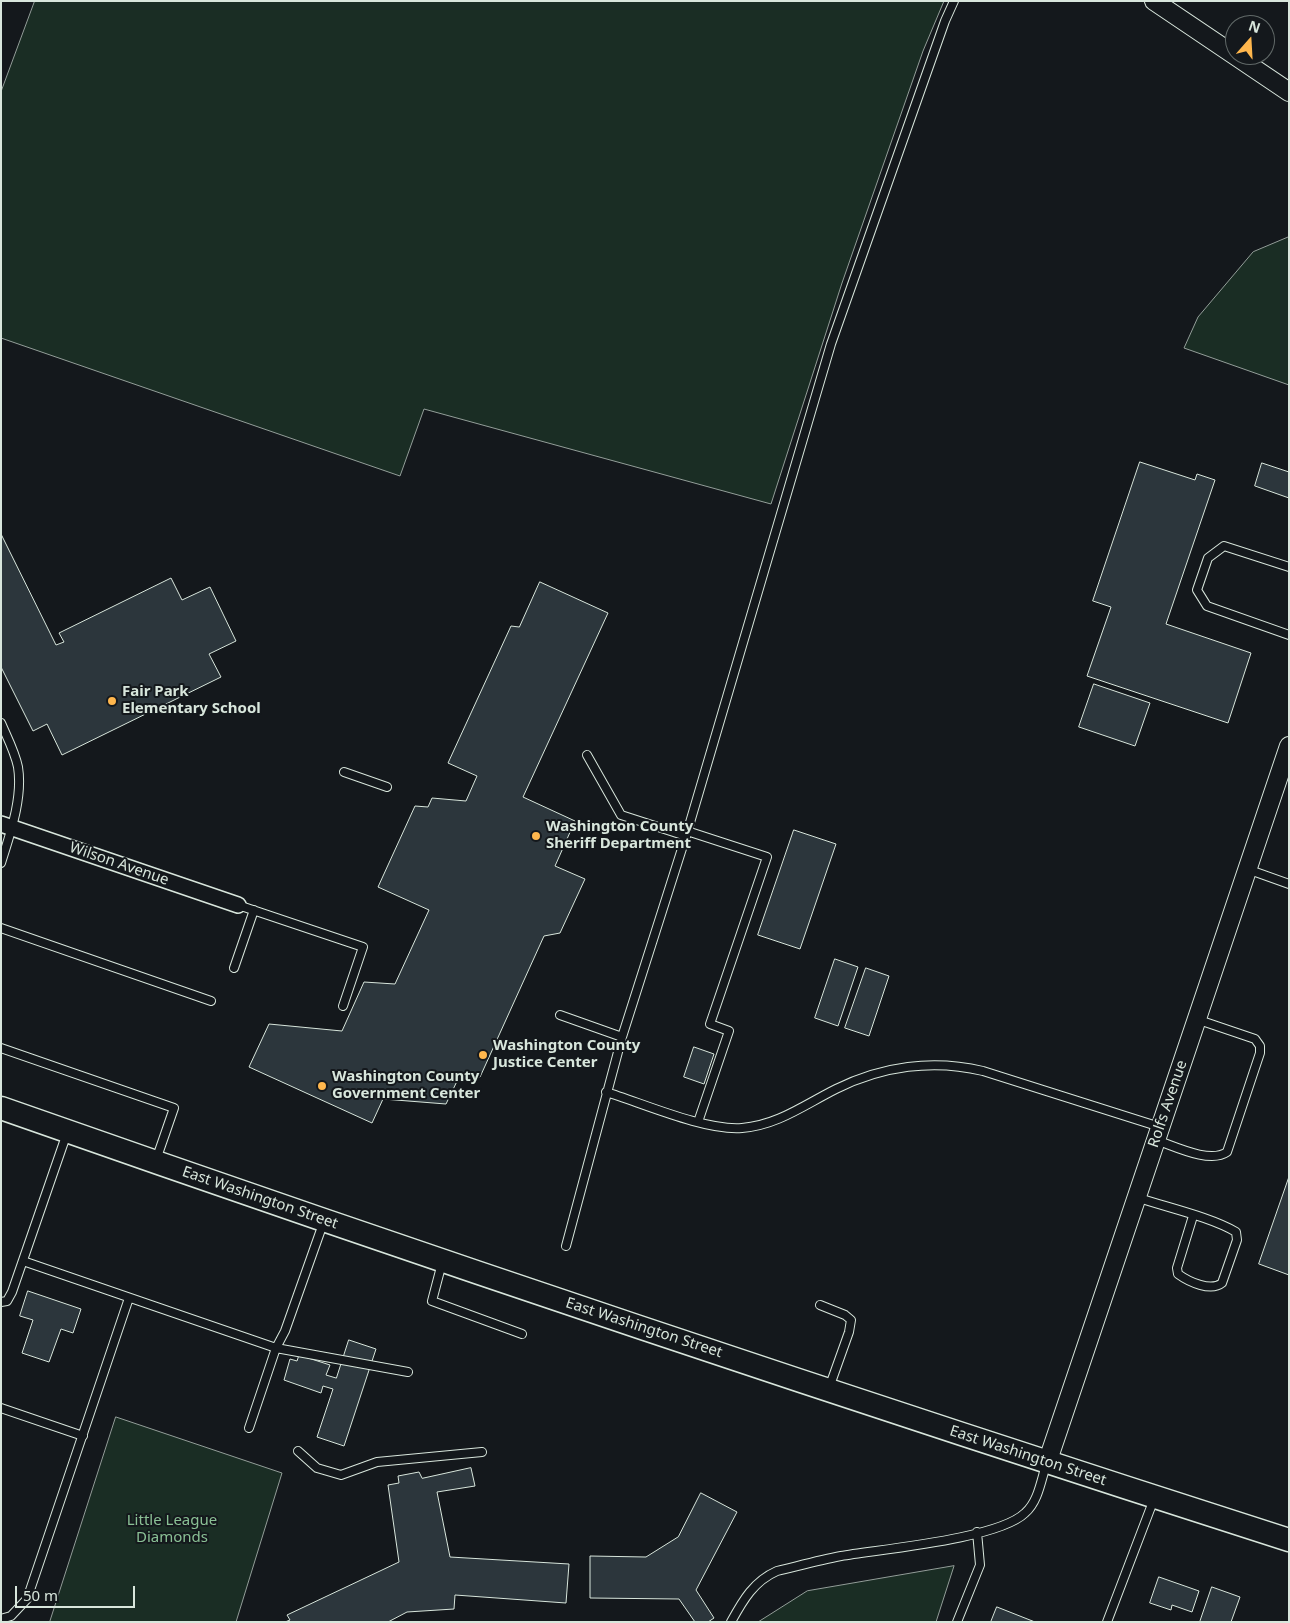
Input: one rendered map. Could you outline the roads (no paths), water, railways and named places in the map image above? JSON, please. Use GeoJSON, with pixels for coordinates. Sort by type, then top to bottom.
{"type":"FeatureCollection","features":[{"type":"Feature","properties":{"kind":"main road","name":"East Washington Street"},"geometry":{"type":"LineString","coordinates":[[1,1108],[443,1261],[1047,1463],[1289,1540]]}},
{"type":"Feature","properties":{"kind":"street"},"geometry":{"type":"LineString","coordinates":[[1154,1],[1289,92]]}},
{"type":"Feature","properties":{"kind":"street","name":"Rolfs Avenue"},"geometry":{"type":"LineString","coordinates":[[1047,1463],[1247,869],[1284,773],[1289,746]]}},
{"type":"Feature","properties":{"kind":"street","name":"Wilson Avenue"},"geometry":{"type":"LineString","coordinates":[[6,826],[238,905]]}},
{"type":"Feature","properties":{"kind":"lane"},"geometry":{"type":"LineString","coordinates":[[566,1246],[622,1036],[686,833],[831,344],[945,20],[954,1]]}},
{"type":"Feature","properties":{"kind":"lane"},"geometry":{"type":"LineString","coordinates":[[1289,567],[1224,546],[1208,558],[1197,590],[1207,606],[1289,635]]}},
{"type":"Feature","properties":{"kind":"lane"},"geometry":{"type":"LineString","coordinates":[[1,723],[18,769],[17,803],[6,826],[1,864]]}},
{"type":"Feature","properties":{"kind":"lane"},"geometry":{"type":"LineString","coordinates":[[587,755],[622,815],[768,857],[710,1024],[729,1031],[698,1122]]}},
{"type":"Feature","properties":{"kind":"lane"},"geometry":{"type":"LineString","coordinates":[[344,772],[387,787]]}},
{"type":"Feature","properties":{"kind":"lane"},"geometry":{"type":"LineString","coordinates":[[1247,869],[1289,884]]}},
{"type":"Feature","properties":{"kind":"lane"},"geometry":{"type":"LineString","coordinates":[[238,905],[363,948],[343,1006]]}},
{"type":"Feature","properties":{"kind":"lane"},"geometry":{"type":"LineString","coordinates":[[234,968],[254,910]]}},
{"type":"Feature","properties":{"kind":"lane"},"geometry":{"type":"LineString","coordinates":[[1,928],[211,1001]]}},
{"type":"Feature","properties":{"kind":"lane"},"geometry":{"type":"LineString","coordinates":[[560,1015],[622,1036]]}},
{"type":"Feature","properties":{"kind":"lane"},"geometry":{"type":"LineString","coordinates":[[606,1092],[698,1122],[722,1128],[742,1128],[790,1115],[836,1089],[875,1073],[911,1066],[936,1064],[964,1066],[1158,1133],[1208,1157],[1220,1157],[1227,1152],[1260,1053],[1260,1046],[1255,1039],[1196,1019]]}},
{"type":"Feature","properties":{"kind":"lane"},"geometry":{"type":"LineString","coordinates":[[1,1048],[174,1108],[155,1162]]}},
{"type":"Feature","properties":{"kind":"lane"},"geometry":{"type":"LineString","coordinates":[[1,1302],[7,1300],[12,1292],[68,1131]]}},
{"type":"Feature","properties":{"kind":"lane"},"geometry":{"type":"LineString","coordinates":[[1136,1197],[1193,1216],[1228,1228],[1236,1232],[1237,1240],[1222,1283],[1217,1287],[1209,1287],[1178,1274],[1176,1268],[1193,1216]]}},
{"type":"Feature","properties":{"kind":"lane"},"geometry":{"type":"LineString","coordinates":[[249,1428],[276,1348],[324,1221]]}},
{"type":"Feature","properties":{"kind":"lane"},"geometry":{"type":"LineString","coordinates":[[23,1261],[276,1348],[408,1372]]}},
{"type":"Feature","properties":{"kind":"lane"},"geometry":{"type":"LineString","coordinates":[[443,1261],[432,1301],[522,1334]]}},
{"type":"Feature","properties":{"kind":"lane"},"geometry":{"type":"LineString","coordinates":[[1,1619],[11,1616],[18,1611],[27,1599],[129,1298]]}},
{"type":"Feature","properties":{"kind":"lane"},"geometry":{"type":"LineString","coordinates":[[820,1306],[845,1315],[850,1320],[848,1332],[828,1390]]}},
{"type":"Feature","properties":{"kind":"lane"},"geometry":{"type":"LineString","coordinates":[[1,1408],[83,1436]]}},
{"type":"Feature","properties":{"kind":"lane"},"geometry":{"type":"LineString","coordinates":[[298,1451],[317,1468],[341,1475],[377,1462],[482,1452]]}},
{"type":"Feature","properties":{"kind":"lane"},"geometry":{"type":"LineString","coordinates":[[732,1622],[746,1594],[769,1574],[839,1556],[1004,1527],[1026,1513],[1037,1496],[1047,1463]]}},
{"type":"Feature","properties":{"kind":"lane"},"geometry":{"type":"LineString","coordinates":[[1107,1622],[1155,1498]]}},
{"type":"Feature","properties":{"kind":"lane"},"geometry":{"type":"LineString","coordinates":[[957,1622],[980,1565],[978,1532]]}},
{"type":"Feature","properties":{"kind":"place","name":"Fair Park Elementary School"},"geometry":{"type":"Point","coordinates":[112,701]}},
{"type":"Feature","properties":{"kind":"place","name":"Washington County Sheriff Department"},"geometry":{"type":"Point","coordinates":[536,836]}},
{"type":"Feature","properties":{"kind":"place","name":"Washington County Justice Center"},"geometry":{"type":"Point","coordinates":[483,1055]}},
{"type":"Feature","properties":{"kind":"place","name":"Washington County Government Center"},"geometry":{"type":"Point","coordinates":[322,1086]}},
{"type":"Feature","properties":{"kind":"park label","name":"Little League Diamonds"},"geometry":{"type":"Point","coordinates":[172,1530]}}]}
